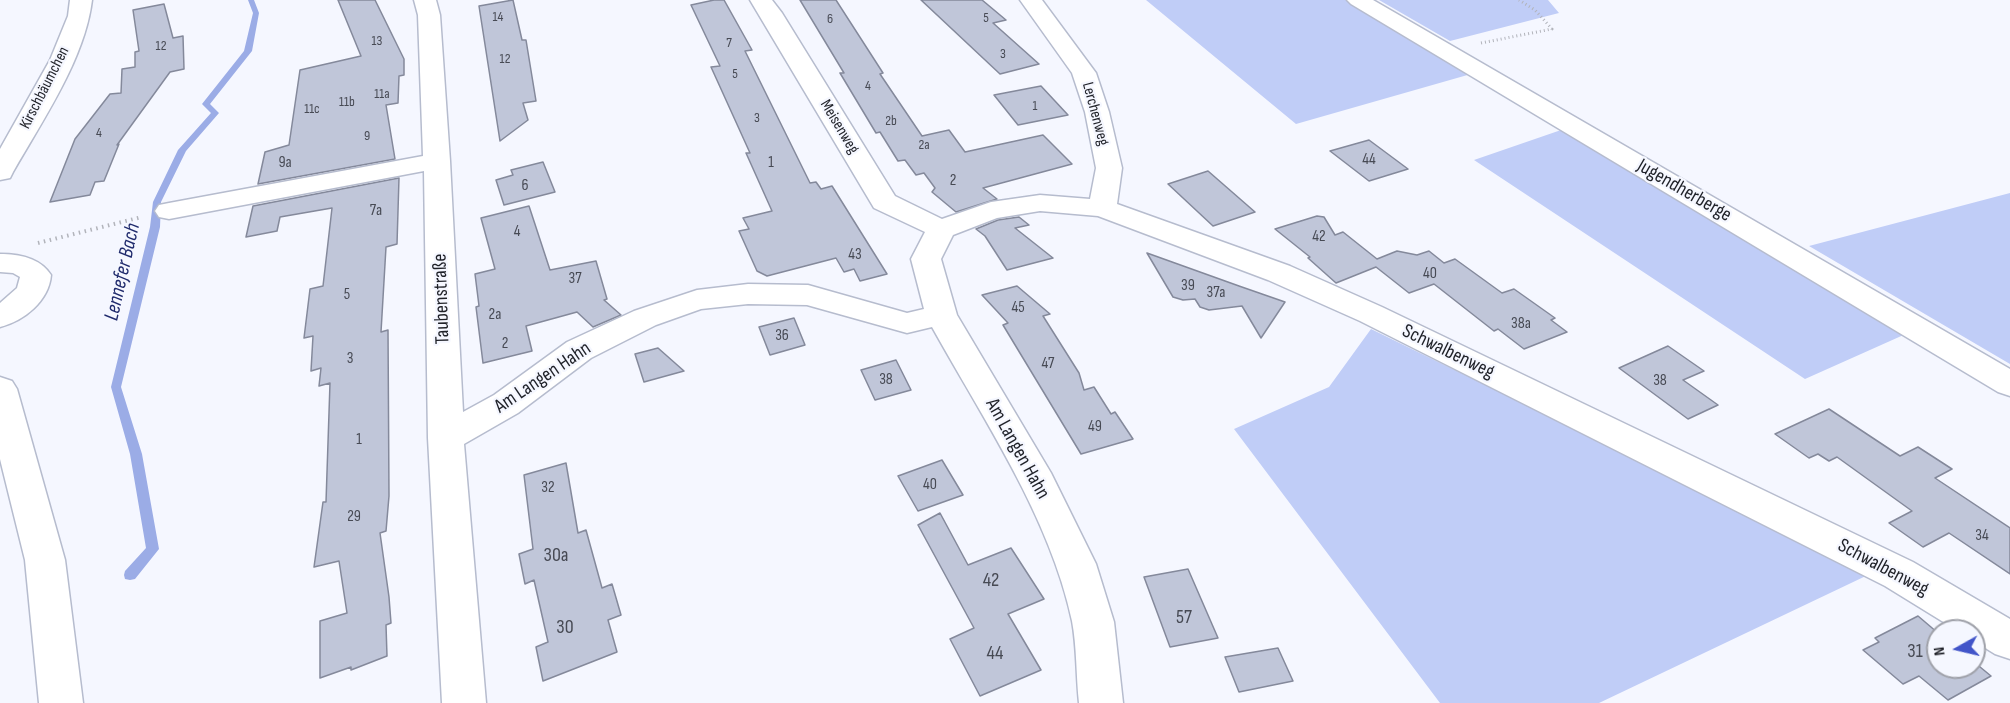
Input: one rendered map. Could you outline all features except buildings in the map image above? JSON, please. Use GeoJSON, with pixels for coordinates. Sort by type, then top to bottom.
{"type":"FeatureCollection","features":[{"type":"Feature","properties":{"kind":"street","name":"Kirschbäumchen"},"geometry":{"type":"LineString","coordinates":[[0,172],[55,71],[76,26],[81,0]]}},
{"type":"Feature","properties":{"kind":"street","name":"Taubenstraße"},"geometry":{"type":"LineString","coordinates":[[425,0],[429,15],[437,161],[446,438]]}},
{"type":"Feature","properties":{"kind":"street","name":"Meisenweg"},"geometry":{"type":"LineString","coordinates":[[760,0],[774,18],[884,202],[940,229]]}},
{"type":"Feature","properties":{"kind":"street","name":"Lerchenweg"},"geometry":{"type":"LineString","coordinates":[[1031,0],[1084,73],[1098,112],[1109,168],[1102,208]]}},
{"type":"Feature","properties":{"kind":"street","name":"Jugendherberge"},"geometry":{"type":"LineString","coordinates":[[1358,0],[2010,384]]}},
{"type":"Feature","properties":{"kind":"street"},"geometry":{"type":"LineString","coordinates":[[157,214],[437,161]]}},
{"type":"Feature","properties":{"kind":"street","name":"Schwalbenweg"},"geometry":{"type":"LineString","coordinates":[[940,229],[991,210],[1040,203],[1102,208],[1279,273],[1371,314],[1899,573],[2010,641]]}},
{"type":"Feature","properties":{"kind":"street"},"geometry":{"type":"LineString","coordinates":[[940,229],[926,260],[941,315]]}},
{"type":"Feature","properties":{"kind":"street"},"geometry":{"type":"LineString","coordinates":[[0,263],[19,264],[30,268],[36,275],[36,284],[29,295],[0,317]]}},
{"type":"Feature","properties":{"kind":"street","name":"Am Langen Hahn"},"geometry":{"type":"LineString","coordinates":[[446,438],[506,404],[579,350],[645,318],[698,300],[748,294],[808,295],[907,323],[941,315],[1038,483],[1076,564],[1093,622],[1101,703]]}},
{"type":"Feature","properties":{"kind":"street"},"geometry":{"type":"LineString","coordinates":[[0,389],[45,560],[61,703]]}},
{"type":"Feature","properties":{"kind":"street"},"geometry":{"type":"LineString","coordinates":[[446,438],[464,703]]}},
{"type":"Feature","properties":{"kind":"path"},"geometry":{"type":"LineString","coordinates":[[1444,50],[1552,29],[1535,10],[1519,0]]}},
{"type":"Feature","properties":{"kind":"path"},"geometry":{"type":"LineString","coordinates":[[30,245],[157,214]]}},
{"type":"Feature","properties":{"kind":"shaded area"},"geometry":{"type":"Polygon","coordinates":[[[1146,0],[1346,0],[1471,74],[1296,124],[1146,0]]]}},
{"type":"Feature","properties":{"kind":"shaded area"},"geometry":{"type":"Polygon","coordinates":[[[1379,0],[1548,0],[1559,13],[1450,41],[1379,0]]]}},
{"type":"Feature","properties":{"kind":"shaded area"},"geometry":{"type":"Polygon","coordinates":[[[1564,129],[1908,333],[1805,379],[1474,160],[1564,129]]]}},
{"type":"Feature","properties":{"kind":"shaded area"},"geometry":{"type":"Polygon","coordinates":[[[2010,193],[2010,364],[1809,246],[2010,193]]]}},
{"type":"Feature","properties":{"kind":"shaded area"},"geometry":{"type":"Polygon","coordinates":[[[1371,329],[1870,574],[1599,703],[1440,703],[1234,429],[1329,387],[1371,329]]]}},
{"type":"Feature","properties":{"kind":"waterway","name":"Lennefer Bach"},"geometry":{"type":"LineString","coordinates":[[130,575],[153,549],[136,454],[116,387],[155,227],[157,202],[182,150],[215,113],[206,104],[248,51],[256,13],[251,0]]}}]}
